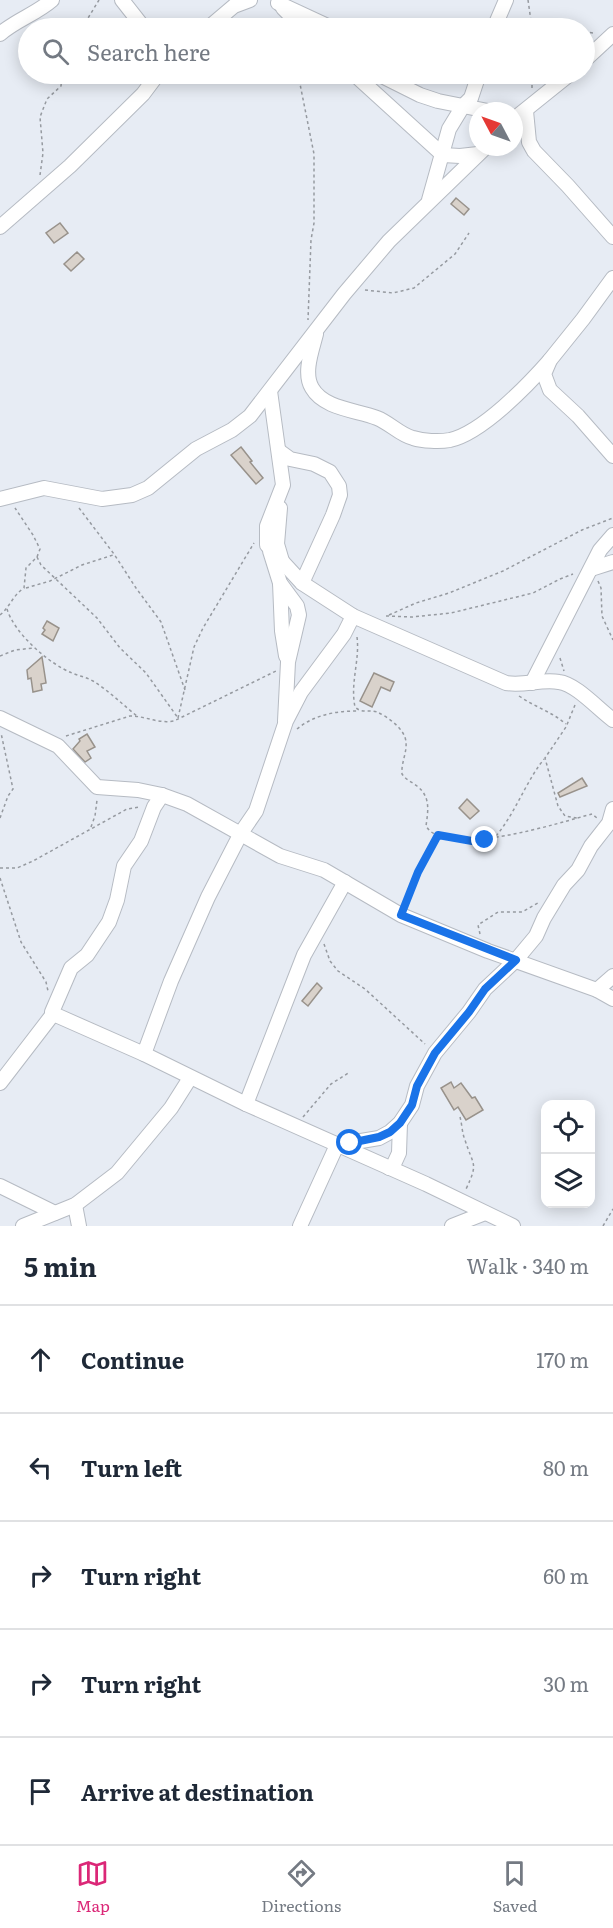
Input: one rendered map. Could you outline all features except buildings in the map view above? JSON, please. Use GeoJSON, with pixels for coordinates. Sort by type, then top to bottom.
{"type":"FeatureCollection","features":[{"type":"Feature","properties":{"kind":"street"},"geometry":{"type":"LineString","coordinates":[[21,18],[33,14],[52,0]]}},
{"type":"Feature","properties":{"kind":"street"},"geometry":{"type":"LineString","coordinates":[[122,0],[136,18]]}},
{"type":"Feature","properties":{"kind":"street"},"geometry":{"type":"LineString","coordinates":[[220,18],[234,6],[250,0]]}},
{"type":"Feature","properties":{"kind":"street"},"geometry":{"type":"LineString","coordinates":[[498,18],[506,0]]}},
{"type":"Feature","properties":{"kind":"street"},"geometry":{"type":"LineString","coordinates":[[277,1],[293,18]]}},
{"type":"Feature","properties":{"kind":"street"},"geometry":{"type":"LineString","coordinates":[[277,1],[312,18]]}},
{"type":"Feature","properties":{"kind":"street"},"geometry":{"type":"LineString","coordinates":[[0,34],[18,20]]}},
{"type":"Feature","properties":{"kind":"street"},"geometry":{"type":"LineString","coordinates":[[595,51],[613,34]]}},
{"type":"Feature","properties":{"kind":"street"},"geometry":{"type":"LineString","coordinates":[[0,227],[38,194],[143,94],[150,84]]}},
{"type":"Feature","properties":{"kind":"street"},"geometry":{"type":"LineString","coordinates":[[365,84],[443,155],[460,156],[469,154]]}},
{"type":"Feature","properties":{"kind":"street"},"geometry":{"type":"LineString","coordinates":[[398,84],[420,95],[469,107]]}},
{"type":"Feature","properties":{"kind":"street"},"geometry":{"type":"LineString","coordinates":[[429,202],[449,129],[463,106],[471,98],[476,84]]}},
{"type":"Feature","properties":{"kind":"street"},"geometry":{"type":"LineString","coordinates":[[523,111],[557,84]]}},
{"type":"Feature","properties":{"kind":"street"},"geometry":{"type":"LineString","coordinates":[[523,129],[534,151],[613,237]]}},
{"type":"Feature","properties":{"kind":"street"},"geometry":{"type":"LineString","coordinates":[[4,498],[44,488],[102,499],[132,495],[148,489],[196,449],[250,416],[270,391],[312,324],[344,294],[389,241],[476,156]]}},
{"type":"Feature","properties":{"kind":"street"},"geometry":{"type":"LineString","coordinates":[[312,324],[308,381],[320,398],[336,406],[376,417],[412,438],[448,440],[462,436],[490,418],[513,398],[550,360],[613,278]]}},
{"type":"Feature","properties":{"kind":"street"},"geometry":{"type":"LineString","coordinates":[[550,360],[544,374],[550,390],[578,416],[613,456]]}},
{"type":"Feature","properties":{"kind":"street"},"geometry":{"type":"LineString","coordinates":[[270,391],[283,485],[277,544],[282,561]]}},
{"type":"Feature","properties":{"kind":"street"},"geometry":{"type":"LineString","coordinates":[[279,451],[290,459],[314,464],[330,472],[339,486],[340,495],[333,515],[302,583]]}},
{"type":"Feature","properties":{"kind":"street"},"geometry":{"type":"LineString","coordinates":[[283,485],[267,526],[266,538],[280,583],[297,606],[299,615],[288,662],[284,726]]}},
{"type":"Feature","properties":{"kind":"street"},"geometry":{"type":"LineString","coordinates":[[532,683],[600,549],[613,535]]}},
{"type":"Feature","properties":{"kind":"street"},"geometry":{"type":"LineString","coordinates":[[270,551],[351,626]]}},
{"type":"Feature","properties":{"kind":"street"},"geometry":{"type":"LineString","coordinates":[[591,569],[613,562]]}},
{"type":"Feature","properties":{"kind":"street"},"geometry":{"type":"LineString","coordinates":[[144,1053],[171,981],[208,897],[241,833],[256,810],[284,726],[301,692],[351,626],[370,623],[506,683],[561,682],[575,690],[613,720]]}},
{"type":"Feature","properties":{"kind":"street"},"geometry":{"type":"LineString","coordinates":[[0,718],[58,746],[97,787],[138,790],[187,804],[280,856],[294,862],[315,866],[401,915],[489,951],[597,990],[613,999]]}},
{"type":"Feature","properties":{"kind":"street"},"geometry":{"type":"LineString","coordinates":[[0,1083],[52,1014],[71,968],[87,955],[109,922],[117,900],[124,866],[141,841],[154,807],[162,795]]}},
{"type":"Feature","properties":{"kind":"street"},"geometry":{"type":"LineString","coordinates":[[337,1145],[379,1137],[390,1132],[400,1123],[412,1105],[417,1086],[435,1053],[485,989],[516,960],[536,936],[564,885],[578,870],[591,846],[609,823],[613,810]]}},
{"type":"Feature","properties":{"kind":"street"},"geometry":{"type":"LineString","coordinates":[[246,1104],[304,955],[345,882]]}},
{"type":"Feature","properties":{"kind":"street"},"geometry":{"type":"LineString","coordinates":[[597,990],[613,976]]}},
{"type":"Feature","properties":{"kind":"street"},"geometry":{"type":"LineString","coordinates":[[52,1014],[144,1053],[190,1078],[513,1226]]}},
{"type":"Feature","properties":{"kind":"street"},"geometry":{"type":"LineString","coordinates":[[23,1226],[75,1204],[117,1173],[177,1100],[190,1078]]}},
{"type":"Feature","properties":{"kind":"street"},"geometry":{"type":"LineString","coordinates":[[388,1168],[393,1166],[399,1153],[400,1123]]}},
{"type":"Feature","properties":{"kind":"street"},"geometry":{"type":"LineString","coordinates":[[300,1226],[337,1145]]}},
{"type":"Feature","properties":{"kind":"street"},"geometry":{"type":"LineString","coordinates":[[0,1186],[55,1213]]}},
{"type":"Feature","properties":{"kind":"street"},"geometry":{"type":"LineString","coordinates":[[75,1204],[79,1226]]}},
{"type":"Feature","properties":{"kind":"street"},"geometry":{"type":"LineString","coordinates":[[452,1226],[485,1213]]}},
{"type":"Feature","properties":{"kind":"path"},"geometry":{"type":"LineString","coordinates":[[88,18],[99,0]]}},
{"type":"Feature","properties":{"kind":"path"},"geometry":{"type":"LineString","coordinates":[[528,0],[530,18]]}},
{"type":"Feature","properties":{"kind":"path"},"geometry":{"type":"LineString","coordinates":[[38,194],[43,153],[40,117],[47,99],[62,84]]}},
{"type":"Feature","properties":{"kind":"path"},"geometry":{"type":"LineString","coordinates":[[300,84],[314,154],[315,216],[311,240],[312,324]]}},
{"type":"Feature","properties":{"kind":"path"},"geometry":{"type":"LineString","coordinates":[[365,290],[393,293],[414,288],[455,254],[469,233]]}},
{"type":"Feature","properties":{"kind":"path"},"geometry":{"type":"LineString","coordinates":[[69,494],[161,622],[185,690]]}},
{"type":"Feature","properties":{"kind":"path"},"geometry":{"type":"LineString","coordinates":[[4,498],[39,544],[37,557],[26,568],[24,588]]}},
{"type":"Feature","properties":{"kind":"path"},"geometry":{"type":"LineString","coordinates":[[613,518],[582,530],[503,571],[386,616],[412,617],[451,613],[533,593],[560,579],[591,569],[601,588],[602,616],[613,640]]}},
{"type":"Feature","properties":{"kind":"path"},"geometry":{"type":"LineString","coordinates":[[178,719],[194,647],[255,542]]}},
{"type":"Feature","properties":{"kind":"path"},"geometry":{"type":"LineString","coordinates":[[0,615],[7,609],[15,595],[24,588],[57,578],[82,565],[114,554]]}},
{"type":"Feature","properties":{"kind":"path"},"geometry":{"type":"LineString","coordinates":[[37,557],[41,565],[97,618],[120,648],[146,673],[178,719]]}},
{"type":"Feature","properties":{"kind":"path"},"geometry":{"type":"LineString","coordinates":[[7,609],[18,630],[35,648],[69,672],[94,681],[138,716]]}},
{"type":"Feature","properties":{"kind":"path"},"geometry":{"type":"LineString","coordinates":[[351,626],[359,650],[353,692],[354,704],[359,711]]}},
{"type":"Feature","properties":{"kind":"path"},"geometry":{"type":"LineString","coordinates":[[0,656],[15,650],[35,648]]}},
{"type":"Feature","properties":{"kind":"path"},"geometry":{"type":"LineString","coordinates":[[496,836],[512,816],[533,773],[567,725],[575,690],[558,653]]}},
{"type":"Feature","properties":{"kind":"path"},"geometry":{"type":"LineString","coordinates":[[58,746],[70,734],[122,718],[138,716],[164,723],[178,719],[273,674],[288,662]]}},
{"type":"Feature","properties":{"kind":"path"},"geometry":{"type":"LineString","coordinates":[[506,683],[519,696],[550,712],[567,725]]}},
{"type":"Feature","properties":{"kind":"path"},"geometry":{"type":"LineString","coordinates":[[278,746],[307,722],[335,711],[377,712],[401,731],[406,743],[401,767],[402,774],[426,796],[428,803],[426,826],[431,833],[472,841],[544,828],[592,814],[597,817]]}},
{"type":"Feature","properties":{"kind":"path"},"geometry":{"type":"LineString","coordinates":[[0,718],[2,739],[13,789],[0,818]]}},
{"type":"Feature","properties":{"kind":"path"},"geometry":{"type":"LineString","coordinates":[[545,758],[558,806],[565,816],[578,818]]}},
{"type":"Feature","properties":{"kind":"path"},"geometry":{"type":"LineString","coordinates":[[90,829],[95,816],[97,787]]}},
{"type":"Feature","properties":{"kind":"path"},"geometry":{"type":"LineString","coordinates":[[0,868],[16,868],[33,861],[127,809],[154,807]]}},
{"type":"Feature","properties":{"kind":"path"},"geometry":{"type":"LineString","coordinates":[[401,915],[418,872],[438,835]]}},
{"type":"Feature","properties":{"kind":"path"},"geometry":{"type":"LineString","coordinates":[[0,878],[21,942],[46,982],[52,1014]]}},
{"type":"Feature","properties":{"kind":"path"},"geometry":{"type":"LineString","coordinates":[[489,951],[477,927],[481,921],[498,912],[522,912],[545,898]]}},
{"type":"Feature","properties":{"kind":"path"},"geometry":{"type":"LineString","coordinates":[[319,929],[334,966],[370,993],[435,1053]]}},
{"type":"Feature","properties":{"kind":"path"},"geometry":{"type":"LineString","coordinates":[[289,1124],[298,1121],[331,1084],[350,1072]]}},
{"type":"Feature","properties":{"kind":"path"},"geometry":{"type":"LineString","coordinates":[[460,1117],[465,1140],[475,1166],[461,1201]]}},
{"type":"Feature","properties":{"kind":"path"},"geometry":{"type":"LineString","coordinates":[[603,1226],[613,1209]]}},
{"type":"Feature","properties":{"kind":"route"},"geometry":{"type":"LineString","coordinates":[[350,1143],[379,1137],[390,1132],[400,1123],[412,1105],[417,1086],[435,1053],[454,1032],[485,989],[516,960],[401,915],[418,872],[438,835],[472,841],[485,840]]}}]}
